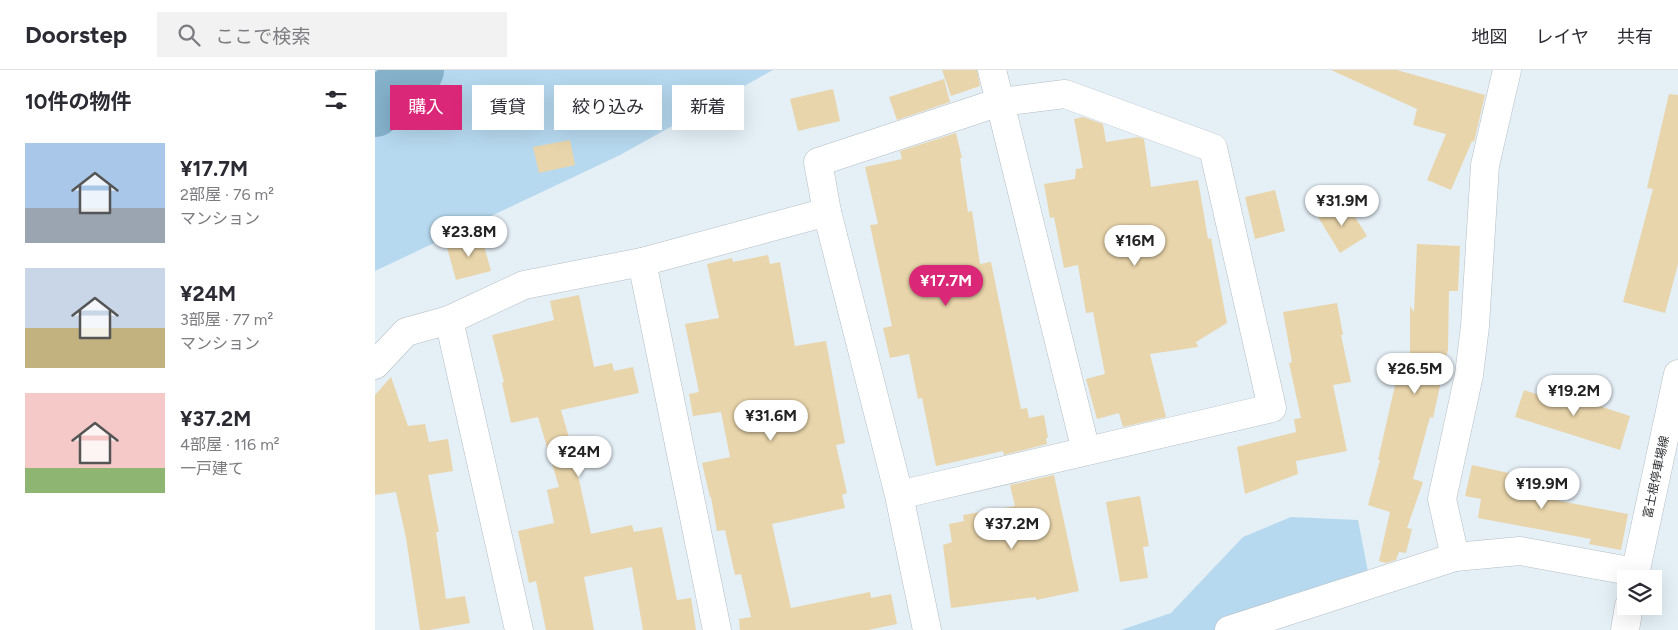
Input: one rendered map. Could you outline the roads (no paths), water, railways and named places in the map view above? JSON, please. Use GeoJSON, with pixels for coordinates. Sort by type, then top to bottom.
{"type":"FeatureCollection","features":[{"type":"Feature","properties":{"kind":"street"},"geometry":{"type":"LineString","coordinates":[[992,70],[1086,452]]}},
{"type":"Feature","properties":{"kind":"street"},"geometry":{"type":"LineString","coordinates":[[1455,557],[1442,499],[1469,375],[1475,326],[1485,165],[1507,70]]}},
{"type":"Feature","properties":{"kind":"street"},"geometry":{"type":"LineString","coordinates":[[899,495],[1272,408],[1213,148],[1065,94],[1000,102],[818,162],[827,212],[899,495],[927,630]]}},
{"type":"Feature","properties":{"kind":"street"},"geometry":{"type":"LineString","coordinates":[[375,365],[407,332],[449,320],[524,285],[642,262],[827,212]]}},
{"type":"Feature","properties":{"kind":"street"},"geometry":{"type":"LineString","coordinates":[[642,262],[717,630]]}},
{"type":"Feature","properties":{"kind":"street"},"geometry":{"type":"LineString","coordinates":[[449,320],[519,630]]}},
{"type":"Feature","properties":{"kind":"street","name":"富士根停車場線"},"geometry":{"type":"LineString","coordinates":[[1636,570],[1678,374]]}},
{"type":"Feature","properties":{"kind":"street"},"geometry":{"type":"LineString","coordinates":[[1229,630],[1455,557],[1520,551],[1617,571]]}},
{"type":"Feature","properties":{"kind":"street"},"geometry":{"type":"LineString","coordinates":[[1625,630],[1628,615]]}},
{"type":"Feature","properties":{"kind":"waterway"},"geometry":{"type":"LineString","coordinates":[[375,110],[417,70]]}}]}
